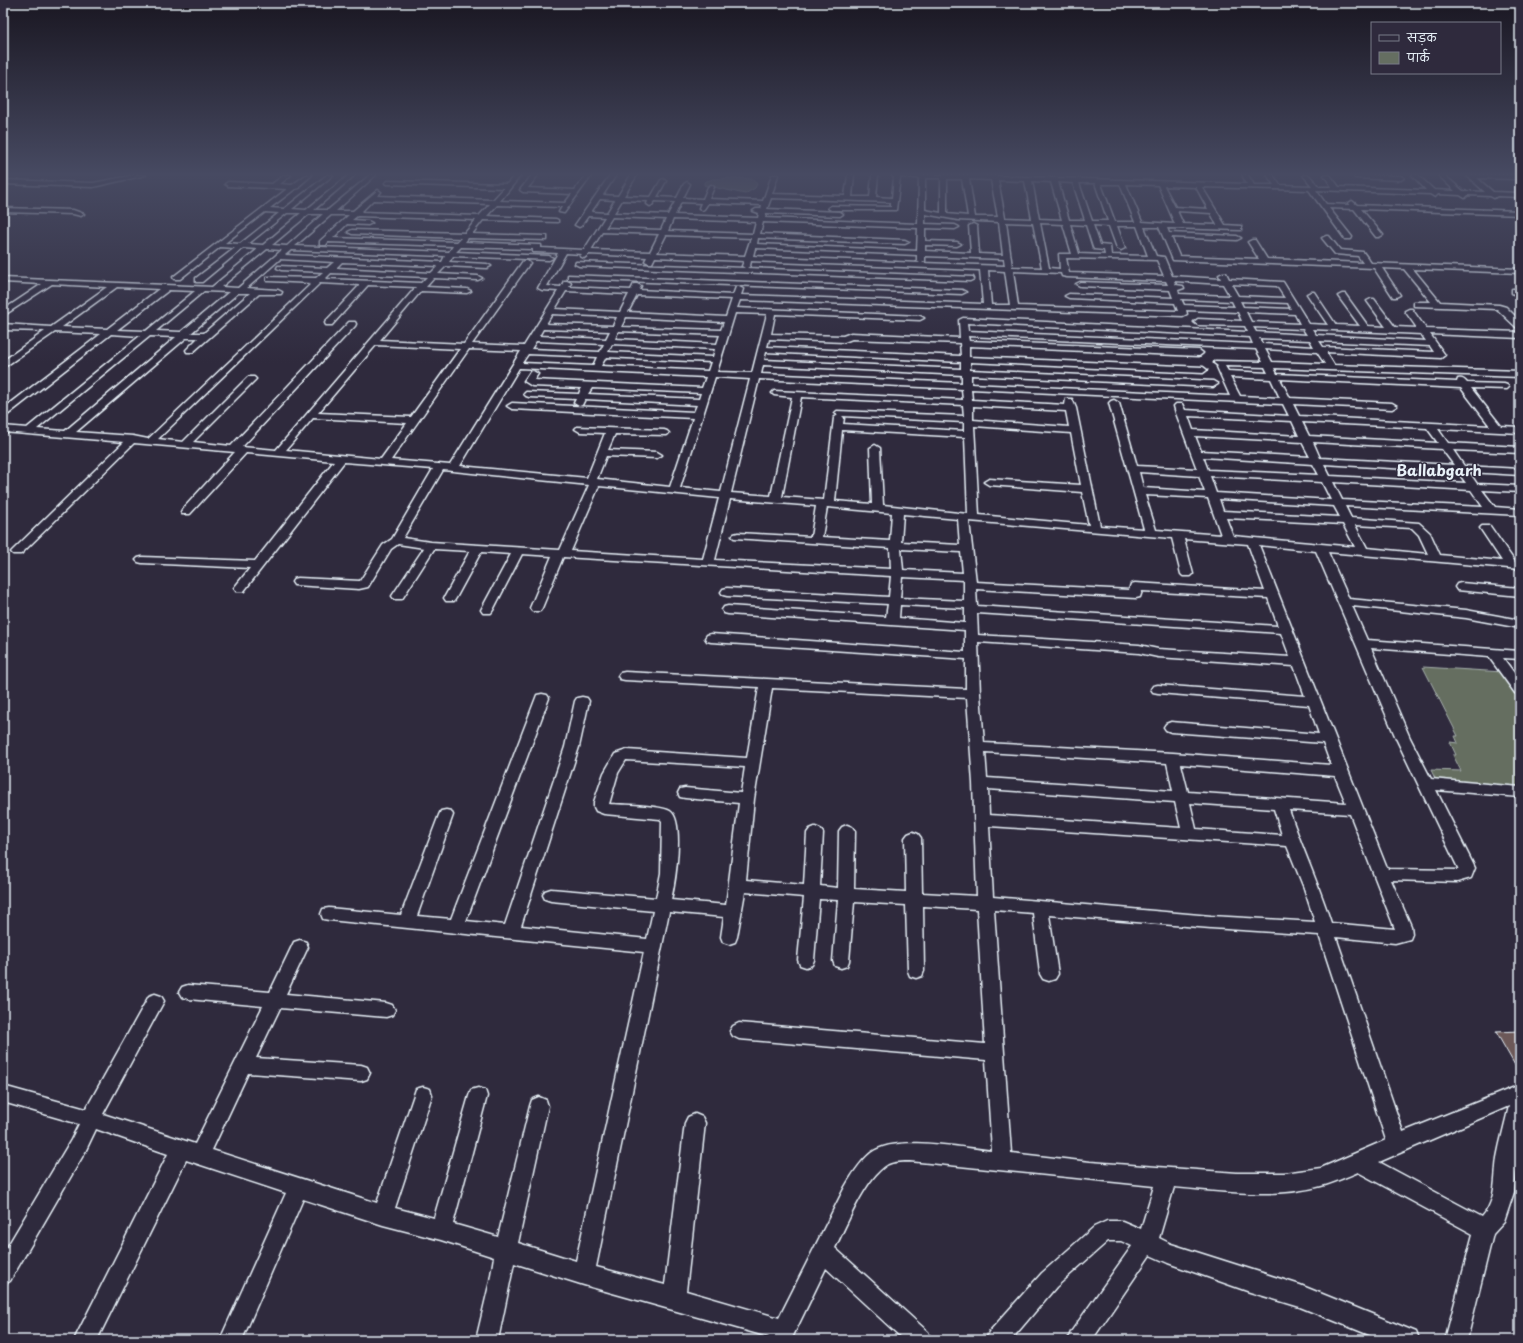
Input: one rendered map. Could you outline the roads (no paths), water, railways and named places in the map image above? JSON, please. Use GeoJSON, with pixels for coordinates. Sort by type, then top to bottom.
{"type":"FeatureCollection","features":[{"type":"Feature","properties":{"kind":"street"},"geometry":{"type":"LineString","coordinates":[[177,277],[228,238]]}},
{"type":"Feature","properties":{"kind":"street"},"geometry":{"type":"LineString","coordinates":[[28,431],[147,334],[251,238]]}},
{"type":"Feature","properties":{"kind":"street"},"geometry":{"type":"LineString","coordinates":[[214,289],[275,238]]}},
{"type":"Feature","properties":{"kind":"street"},"geometry":{"type":"LineString","coordinates":[[67,435],[183,335],[300,238]]}},
{"type":"Feature","properties":{"kind":"street"},"geometry":{"type":"LineString","coordinates":[[315,249],[328,238]]}},
{"type":"Feature","properties":{"kind":"street"},"geometry":{"type":"LineString","coordinates":[[375,251],[388,238]]}},
{"type":"Feature","properties":{"kind":"street"},"geometry":{"type":"LineString","coordinates":[[278,453],[421,287],[444,264],[465,238]]}},
{"type":"Feature","properties":{"kind":"street"},"geometry":{"type":"LineString","coordinates":[[383,463],[544,238]]}},
{"type":"Feature","properties":{"kind":"street"},"geometry":{"type":"LineString","coordinates":[[453,468],[596,238]]}},
{"type":"Feature","properties":{"kind":"street"},"geometry":{"type":"LineString","coordinates":[[596,368],[660,238]]}},
{"type":"Feature","properties":{"kind":"street"},"geometry":{"type":"LineString","coordinates":[[740,238],[754,242],[808,248],[1007,257]]}},
{"type":"Feature","properties":{"kind":"street"},"geometry":{"type":"LineString","coordinates":[[674,490],[725,334],[731,307],[736,297],[755,238]]}},
{"type":"Feature","properties":{"kind":"street"},"geometry":{"type":"LineString","coordinates":[[857,322],[919,324],[922,238]]}},
{"type":"Feature","properties":{"kind":"street"},"geometry":{"type":"LineString","coordinates":[[974,238],[975,255]]}},
{"type":"Feature","properties":{"kind":"street"},"geometry":{"type":"LineString","coordinates":[[1004,238],[1014,307]]}},
{"type":"Feature","properties":{"kind":"street"},"geometry":{"type":"LineString","coordinates":[[1040,238],[1046,270]]}},
{"type":"Feature","properties":{"kind":"street"},"geometry":{"type":"LineString","coordinates":[[1071,238],[1076,255]]}},
{"type":"Feature","properties":{"kind":"street"},"geometry":{"type":"LineString","coordinates":[[1094,238],[1097,247],[1107,248],[1108,256]]}},
{"type":"Feature","properties":{"kind":"street"},"geometry":{"type":"LineString","coordinates":[[1117,238],[1121,248]]}},
{"type":"Feature","properties":{"kind":"street"},"geometry":{"type":"LineString","coordinates":[[1145,238],[1153,258]]}},
{"type":"Feature","properties":{"kind":"street"},"geometry":{"type":"LineString","coordinates":[[1167,238],[1176,258],[1228,254],[1264,261],[1520,271]]}},
{"type":"Feature","properties":{"kind":"street"},"geometry":{"type":"LineString","coordinates":[[1185,238],[1194,239],[1211,238]]}},
{"type":"Feature","properties":{"kind":"street"},"geometry":{"type":"LineString","coordinates":[[1219,238],[1228,254]]}},
{"type":"Feature","properties":{"kind":"street"},"geometry":{"type":"LineString","coordinates":[[1231,238],[1237,238]]}},
{"type":"Feature","properties":{"kind":"street"},"geometry":{"type":"LineString","coordinates":[[1326,238],[1338,252],[1360,254],[1373,265],[1396,295]]}},
{"type":"Feature","properties":{"kind":"street"},"geometry":{"type":"LineString","coordinates":[[326,240],[459,244],[984,268],[1046,270],[1066,268]]}},
{"type":"Feature","properties":{"kind":"street"},"geometry":{"type":"LineString","coordinates":[[754,242],[854,240],[905,242]]}},
{"type":"Feature","properties":{"kind":"street"},"geometry":{"type":"LineString","coordinates":[[1252,242],[1264,261]]}},
{"type":"Feature","properties":{"kind":"street"},"geometry":{"type":"LineString","coordinates":[[921,243],[957,244]]}},
{"type":"Feature","properties":{"kind":"street"},"geometry":{"type":"LineString","coordinates":[[218,245],[375,251],[528,260],[559,259]]}},
{"type":"Feature","properties":{"kind":"street"},"geometry":{"type":"LineString","coordinates":[[802,286],[808,248]]}},
{"type":"Feature","properties":{"kind":"street"},"geometry":{"type":"LineString","coordinates":[[564,250],[542,288],[920,305],[987,306],[1183,314],[1168,275],[1161,259],[1062,255],[1066,268],[1065,274],[1068,275],[1168,275],[1220,273],[1223,274],[1364,552]]}},
{"type":"Feature","properties":{"kind":"street"},"geometry":{"type":"LineString","coordinates":[[278,257],[487,266]]}},
{"type":"Feature","properties":{"kind":"street"},"geometry":{"type":"LineString","coordinates":[[151,441],[340,260]]}},
{"type":"Feature","properties":{"kind":"street"},"geometry":{"type":"LineString","coordinates":[[579,264],[970,279]]}},
{"type":"Feature","properties":{"kind":"street"},"geometry":{"type":"LineString","coordinates":[[1406,266],[1438,305]]}},
{"type":"Feature","properties":{"kind":"street"},"geometry":{"type":"LineString","coordinates":[[281,268],[478,278]]}},
{"type":"Feature","properties":{"kind":"street"},"geometry":{"type":"LineString","coordinates":[[984,268],[987,306]]}},
{"type":"Feature","properties":{"kind":"street"},"geometry":{"type":"LineString","coordinates":[[1111,268],[1168,275]]}},
{"type":"Feature","properties":{"kind":"street"},"geometry":{"type":"LineString","coordinates":[[571,277],[962,292]]}},
{"type":"Feature","properties":{"kind":"street"},"geometry":{"type":"LineString","coordinates":[[270,279],[366,283],[467,291]]}},
{"type":"Feature","properties":{"kind":"street"},"geometry":{"type":"LineString","coordinates":[[3,280],[167,287],[201,284],[214,289],[278,292]]}},
{"type":"Feature","properties":{"kind":"street"},"geometry":{"type":"LineString","coordinates":[[3,288],[14,280]]}},
{"type":"Feature","properties":{"kind":"street"},"geometry":{"type":"LineString","coordinates":[[1226,281],[1281,284],[1330,367]]}},
{"type":"Feature","properties":{"kind":"street"},"geometry":{"type":"LineString","coordinates":[[3,314],[50,282]]}},
{"type":"Feature","properties":{"kind":"street"},"geometry":{"type":"LineString","coordinates":[[328,323],[366,283]]}},
{"type":"Feature","properties":{"kind":"street"},"geometry":{"type":"LineString","coordinates":[[1080,284],[1177,298],[1240,310],[1297,312]]}},
{"type":"Feature","properties":{"kind":"street"},"geometry":{"type":"LineString","coordinates":[[3,365],[115,285]]}},
{"type":"Feature","properties":{"kind":"street"},"geometry":{"type":"LineString","coordinates":[[3,414],[167,287]]}},
{"type":"Feature","properties":{"kind":"street"},"geometry":{"type":"LineString","coordinates":[[190,350],[257,291]]}},
{"type":"Feature","properties":{"kind":"street"},"geometry":{"type":"LineString","coordinates":[[1069,296],[1177,298],[1286,292]]}},
{"type":"Feature","properties":{"kind":"street"},"geometry":{"type":"LineString","coordinates":[[1232,294],[1291,301]]}},
{"type":"Feature","properties":{"kind":"street"},"geometry":{"type":"LineString","coordinates":[[1311,294],[1334,328]]}},
{"type":"Feature","properties":{"kind":"street"},"geometry":{"type":"LineString","coordinates":[[1342,296],[1366,329]]}},
{"type":"Feature","properties":{"kind":"street"},"geometry":{"type":"LineString","coordinates":[[629,301],[652,302]]}},
{"type":"Feature","properties":{"kind":"street"},"geometry":{"type":"LineString","coordinates":[[1371,301],[1393,330]]}},
{"type":"Feature","properties":{"kind":"street"},"geometry":{"type":"LineString","coordinates":[[1417,304],[1499,307],[1503,309],[1520,326]]}},
{"type":"Feature","properties":{"kind":"street"},"geometry":{"type":"LineString","coordinates":[[731,307],[772,311],[920,318]]}},
{"type":"Feature","properties":{"kind":"street"},"geometry":{"type":"LineString","coordinates":[[1075,310],[1080,337],[1091,378]]}},
{"type":"Feature","properties":{"kind":"street"},"geometry":{"type":"LineString","coordinates":[[550,311],[729,320]]}},
{"type":"Feature","properties":{"kind":"street"},"geometry":{"type":"LineString","coordinates":[[708,563],[772,311]]}},
{"type":"Feature","properties":{"kind":"street"},"geometry":{"type":"LineString","coordinates":[[766,336],[844,339],[851,336],[964,339],[1080,337],[1441,355],[1409,312]]}},
{"type":"Feature","properties":{"kind":"street"},"geometry":{"type":"LineString","coordinates":[[1002,1161],[985,903],[980,783],[973,694],[973,656],[967,549],[970,434],[963,320],[1434,344]]}},
{"type":"Feature","properties":{"kind":"street"},"geometry":{"type":"LineString","coordinates":[[1198,322],[1520,335]]}},
{"type":"Feature","properties":{"kind":"street"},"geometry":{"type":"LineString","coordinates":[[186,512],[238,450],[352,324]]}},
{"type":"Feature","properties":{"kind":"street"},"geometry":{"type":"LineString","coordinates":[[541,326],[615,328],[725,334]]}},
{"type":"Feature","properties":{"kind":"street"},"geometry":{"type":"LineString","coordinates":[[3,327],[205,336]]}},
{"type":"Feature","properties":{"kind":"street"},"geometry":{"type":"LineString","coordinates":[[534,338],[720,347]]}},
{"type":"Feature","properties":{"kind":"street"},"geometry":{"type":"LineString","coordinates":[[964,339],[1083,348],[1199,353]]}},
{"type":"Feature","properties":{"kind":"street"},"geometry":{"type":"LineString","coordinates":[[374,342],[716,360]]}},
{"type":"Feature","properties":{"kind":"street"},"geometry":{"type":"LineString","coordinates":[[762,349],[966,360],[1203,370]]}},
{"type":"Feature","properties":{"kind":"street"},"geometry":{"type":"LineString","coordinates":[[759,362],[1213,384]]}},
{"type":"Feature","properties":{"kind":"street"},"geometry":{"type":"LineString","coordinates":[[1236,398],[1218,362],[1520,374]]}},
{"type":"Feature","properties":{"kind":"street"},"geometry":{"type":"LineString","coordinates":[[517,365],[1392,406]]}},
{"type":"Feature","properties":{"kind":"street"},"geometry":{"type":"LineString","coordinates":[[1453,372],[1498,429]]}},
{"type":"Feature","properties":{"kind":"street"},"geometry":{"type":"LineString","coordinates":[[533,374],[529,381],[532,383],[706,391]]}},
{"type":"Feature","properties":{"kind":"street"},"geometry":{"type":"LineString","coordinates":[[1224,374],[1504,387]]}},
{"type":"Feature","properties":{"kind":"street"},"geometry":{"type":"LineString","coordinates":[[186,444],[251,379]]}},
{"type":"Feature","properties":{"kind":"street"},"geometry":{"type":"LineString","coordinates":[[576,410],[588,386]]}},
{"type":"Feature","properties":{"kind":"street"},"geometry":{"type":"LineString","coordinates":[[777,393],[968,404],[1070,404],[1095,529]]}},
{"type":"Feature","properties":{"kind":"street"},"geometry":{"type":"LineString","coordinates":[[529,394],[702,402]]}},
{"type":"Feature","properties":{"kind":"street"},"geometry":{"type":"LineString","coordinates":[[776,500],[798,394]]}},
{"type":"Feature","properties":{"kind":"street"},"geometry":{"type":"LineString","coordinates":[[1174,395],[1228,539]]}},
{"type":"Feature","properties":{"kind":"street"},"geometry":{"type":"LineString","coordinates":[[816,540],[826,504],[842,397]]}},
{"type":"Feature","properties":{"kind":"street"},"geometry":{"type":"LineString","coordinates":[[1114,403],[1151,533]]}},
{"type":"Feature","properties":{"kind":"street"},"geometry":{"type":"LineString","coordinates":[[512,406],[698,415]]}},
{"type":"Feature","properties":{"kind":"street"},"geometry":{"type":"LineString","coordinates":[[840,413],[969,421],[1075,430]]}},
{"type":"Feature","properties":{"kind":"street"},"geometry":{"type":"LineString","coordinates":[[1182,413],[1520,430]]}},
{"type":"Feature","properties":{"kind":"street"},"geometry":{"type":"LineString","coordinates":[[310,415],[414,420]]}},
{"type":"Feature","properties":{"kind":"street"},"geometry":{"type":"LineString","coordinates":[[1430,425],[1491,510]]}},
{"type":"Feature","properties":{"kind":"street"},"geometry":{"type":"LineString","coordinates":[[838,427],[970,434]]}},
{"type":"Feature","properties":{"kind":"street"},"geometry":{"type":"LineString","coordinates":[[3,429],[133,439],[238,450],[453,468],[776,500],[878,508],[1095,529],[1252,541],[1516,565]]}},
{"type":"Feature","properties":{"kind":"street"},"geometry":{"type":"LineString","coordinates":[[580,430],[664,433]]}},
{"type":"Feature","properties":{"kind":"street"},"geometry":{"type":"LineString","coordinates":[[536,608],[593,481],[611,431]]}},
{"type":"Feature","properties":{"kind":"street"},"geometry":{"type":"LineString","coordinates":[[1189,433],[1520,450]]}},
{"type":"Feature","properties":{"kind":"street"},"geometry":{"type":"LineString","coordinates":[[17,552],[133,439]]}},
{"type":"Feature","properties":{"kind":"street"},"geometry":{"type":"LineString","coordinates":[[875,448],[878,508]]}},
{"type":"Feature","properties":{"kind":"street"},"geometry":{"type":"LineString","coordinates":[[603,453],[657,455]]}},
{"type":"Feature","properties":{"kind":"street"},"geometry":{"type":"LineString","coordinates":[[1197,454],[1520,472]]}},
{"type":"Feature","properties":{"kind":"street"},"geometry":{"type":"LineString","coordinates":[[240,588],[341,459]]}},
{"type":"Feature","properties":{"kind":"street"},"geometry":{"type":"LineString","coordinates":[[298,582],[364,584],[387,547],[397,540],[417,503],[440,467]]}},
{"type":"Feature","properties":{"kind":"street"},"geometry":{"type":"LineString","coordinates":[[1133,469],[1520,489]]}},
{"type":"Feature","properties":{"kind":"street"},"geometry":{"type":"LineString","coordinates":[[989,482],[1087,489]]}},
{"type":"Feature","properties":{"kind":"street"},"geometry":{"type":"LineString","coordinates":[[1139,491],[1520,512]]}},
{"type":"Feature","properties":{"kind":"street"},"geometry":{"type":"LineString","coordinates":[[892,622],[893,600],[897,573],[895,544],[898,510]]}},
{"type":"Feature","properties":{"kind":"street"},"geometry":{"type":"LineString","coordinates":[[1219,514],[1415,525],[1420,527],[1424,533],[1436,558]]}},
{"type":"Feature","properties":{"kind":"street"},"geometry":{"type":"LineString","coordinates":[[1486,528],[1516,565]]}},
{"type":"Feature","properties":{"kind":"street"},"geometry":{"type":"LineString","coordinates":[[1177,535],[1187,574]]}},
{"type":"Feature","properties":{"kind":"street"},"geometry":{"type":"LineString","coordinates":[[738,536],[967,549]]}},
{"type":"Feature","properties":{"kind":"street"},"geometry":{"type":"LineString","coordinates":[[397,540],[400,542],[431,545],[708,563],[897,573],[969,581],[1136,594],[1135,587],[1273,596]]}},
{"type":"Feature","properties":{"kind":"street"},"geometry":{"type":"LineString","coordinates":[[738,885],[846,895],[985,903],[1211,922],[1325,929],[1395,936],[1404,934],[1403,926],[1383,880],[1382,877],[1384,875],[1377,865],[1252,541]]}},
{"type":"Feature","properties":{"kind":"street"},"geometry":{"type":"LineString","coordinates":[[398,596],[431,545]]}},
{"type":"Feature","properties":{"kind":"street"},"geometry":{"type":"LineString","coordinates":[[450,598],[478,547]]}},
{"type":"Feature","properties":{"kind":"street"},"geometry":{"type":"LineString","coordinates":[[1321,548],[1403,738],[1467,868],[1465,874],[1457,876],[1384,875]]}},
{"type":"Feature","properties":{"kind":"street"},"geometry":{"type":"LineString","coordinates":[[487,610],[519,550]]}},
{"type":"Feature","properties":{"kind":"street"},"geometry":{"type":"LineString","coordinates":[[142,560],[258,566]]}},
{"type":"Feature","properties":{"kind":"street"},"geometry":{"type":"LineString","coordinates":[[1461,587],[1520,592]]}},
{"type":"Feature","properties":{"kind":"street"},"geometry":{"type":"LineString","coordinates":[[727,592],[893,600],[1287,630]]}},
{"type":"Feature","properties":{"kind":"street"},"geometry":{"type":"LineString","coordinates":[[1345,602],[1466,614],[1520,624]]}},
{"type":"Feature","properties":{"kind":"street"},"geometry":{"type":"LineString","coordinates":[[728,610],[892,622],[971,633],[1139,649],[1158,653],[1299,662]]}},
{"type":"Feature","properties":{"kind":"street"},"geometry":{"type":"LineString","coordinates":[[711,638],[973,656]]}},
{"type":"Feature","properties":{"kind":"street"},"geometry":{"type":"LineString","coordinates":[[1363,644],[1520,655]]}},
{"type":"Feature","properties":{"kind":"street"},"geometry":{"type":"LineString","coordinates":[[1493,653],[1520,690]]}},
{"type":"Feature","properties":{"kind":"street"},"geometry":{"type":"LineString","coordinates":[[625,676],[973,694]]}},
{"type":"Feature","properties":{"kind":"street"},"geometry":{"type":"LineString","coordinates":[[729,937],[738,885],[747,799],[766,683]]}},
{"type":"Feature","properties":{"kind":"street"},"geometry":{"type":"LineString","coordinates":[[1158,689],[1313,701]]}},
{"type":"Feature","properties":{"kind":"street"},"geometry":{"type":"LineString","coordinates":[[456,927],[542,698]]}},
{"type":"Feature","properties":{"kind":"street"},"geometry":{"type":"LineString","coordinates":[[511,932],[572,747],[582,701]]}},
{"type":"Feature","properties":{"kind":"street"},"geometry":{"type":"LineString","coordinates":[[1171,727],[1328,739]]}},
{"type":"Feature","properties":{"kind":"street"},"geometry":{"type":"LineString","coordinates":[[977,747],[1173,758],[1341,771]]}},
{"type":"Feature","properties":{"kind":"street"},"geometry":{"type":"LineString","coordinates":[[584,1274],[670,865],[668,817],[661,814],[602,808],[601,805],[605,790],[618,759],[623,755],[632,754],[753,763]]}},
{"type":"Feature","properties":{"kind":"street"},"geometry":{"type":"LineString","coordinates":[[1173,758],[1190,834]]}},
{"type":"Feature","properties":{"kind":"street"},"geometry":{"type":"LineString","coordinates":[[980,783],[1355,809]]}},
{"type":"Feature","properties":{"kind":"street"},"geometry":{"type":"LineString","coordinates":[[1426,784],[1520,792]]}},
{"type":"Feature","properties":{"kind":"street"},"geometry":{"type":"LineString","coordinates":[[685,793],[747,799]]}},
{"type":"Feature","properties":{"kind":"street"},"geometry":{"type":"LineString","coordinates":[[1280,804],[1292,841],[1310,883],[1397,1144]]}},
{"type":"Feature","properties":{"kind":"street"},"geometry":{"type":"LineString","coordinates":[[407,921],[446,815]]}},
{"type":"Feature","properties":{"kind":"street"},"geometry":{"type":"LineString","coordinates":[[981,820],[1292,841]]}},
{"type":"Feature","properties":{"kind":"street"},"geometry":{"type":"LineString","coordinates":[[841,961],[846,895],[847,831]]}},
{"type":"Feature","properties":{"kind":"street"},"geometry":{"type":"LineString","coordinates":[[806,960],[815,833]]}},
{"type":"Feature","properties":{"kind":"street"},"geometry":{"type":"LineString","coordinates":[[912,838],[916,971]]}},
{"type":"Feature","properties":{"kind":"street"},"geometry":{"type":"LineString","coordinates":[[551,895],[734,912]]}},
{"type":"Feature","properties":{"kind":"street"},"geometry":{"type":"LineString","coordinates":[[1040,908],[1049,974]]}},
{"type":"Feature","properties":{"kind":"street"},"geometry":{"type":"LineString","coordinates":[[329,914],[654,946]]}},
{"type":"Feature","properties":{"kind":"street"},"geometry":{"type":"LineString","coordinates":[[85,1340],[191,1152],[243,1065],[300,947]]}},
{"type":"Feature","properties":{"kind":"street"},"geometry":{"type":"LineString","coordinates":[[188,992],[386,1010]]}},
{"type":"Feature","properties":{"kind":"street"},"geometry":{"type":"LineString","coordinates":[[3,1274],[78,1146],[155,1001]]}},
{"type":"Feature","properties":{"kind":"street"},"geometry":{"type":"LineString","coordinates":[[739,1032],[994,1053]]}},
{"type":"Feature","properties":{"kind":"street"},"geometry":{"type":"LineString","coordinates":[[243,1065],[360,1073]]}},
{"type":"Feature","properties":{"kind":"street"},"geometry":{"type":"LineString","coordinates":[[3,1094],[91,1119],[383,1215],[506,1249],[584,1274],[674,1298],[782,1335],[857,1186],[871,1168],[887,1155],[897,1152],[910,1152],[1090,1171],[1237,1183],[1284,1183],[1321,1177],[1359,1162],[1397,1144],[1520,1094]]}},
{"type":"Feature","properties":{"kind":"street"},"geometry":{"type":"LineString","coordinates":[[383,1215],[423,1095]]}},
{"type":"Feature","properties":{"kind":"street"},"geometry":{"type":"LineString","coordinates":[[441,1230],[478,1096]]}},
{"type":"Feature","properties":{"kind":"street"},"geometry":{"type":"LineString","coordinates":[[1456,1340],[1484,1229],[1497,1215],[1504,1192],[1507,1159],[1520,1098]]}},
{"type":"Feature","properties":{"kind":"street"},"geometry":{"type":"LineString","coordinates":[[487,1340],[539,1106]]}},
{"type":"Feature","properties":{"kind":"street"},"geometry":{"type":"LineString","coordinates":[[674,1298],[694,1123]]}},
{"type":"Feature","properties":{"kind":"street"},"geometry":{"type":"LineString","coordinates":[[1359,1162],[1484,1229]]}},
{"type":"Feature","properties":{"kind":"street"},"geometry":{"type":"LineString","coordinates":[[1079,1340],[1147,1242],[1167,1177]]}},
{"type":"Feature","properties":{"kind":"street"},"geometry":{"type":"LineString","coordinates":[[231,1340],[298,1188]]}},
{"type":"Feature","properties":{"kind":"street"},"geometry":{"type":"LineString","coordinates":[[997,1340],[1048,1280],[1101,1234],[1107,1231],[1122,1231],[1168,1253],[1300,1296],[1408,1340]]}},
{"type":"Feature","properties":{"kind":"street"},"geometry":{"type":"LineString","coordinates":[[823,1251],[920,1340]]}},
{"type":"Feature","properties":{"kind":"district","name":"Ballabgarh"},"geometry":{"type":"Point","coordinates":[1439,471]}}]}
